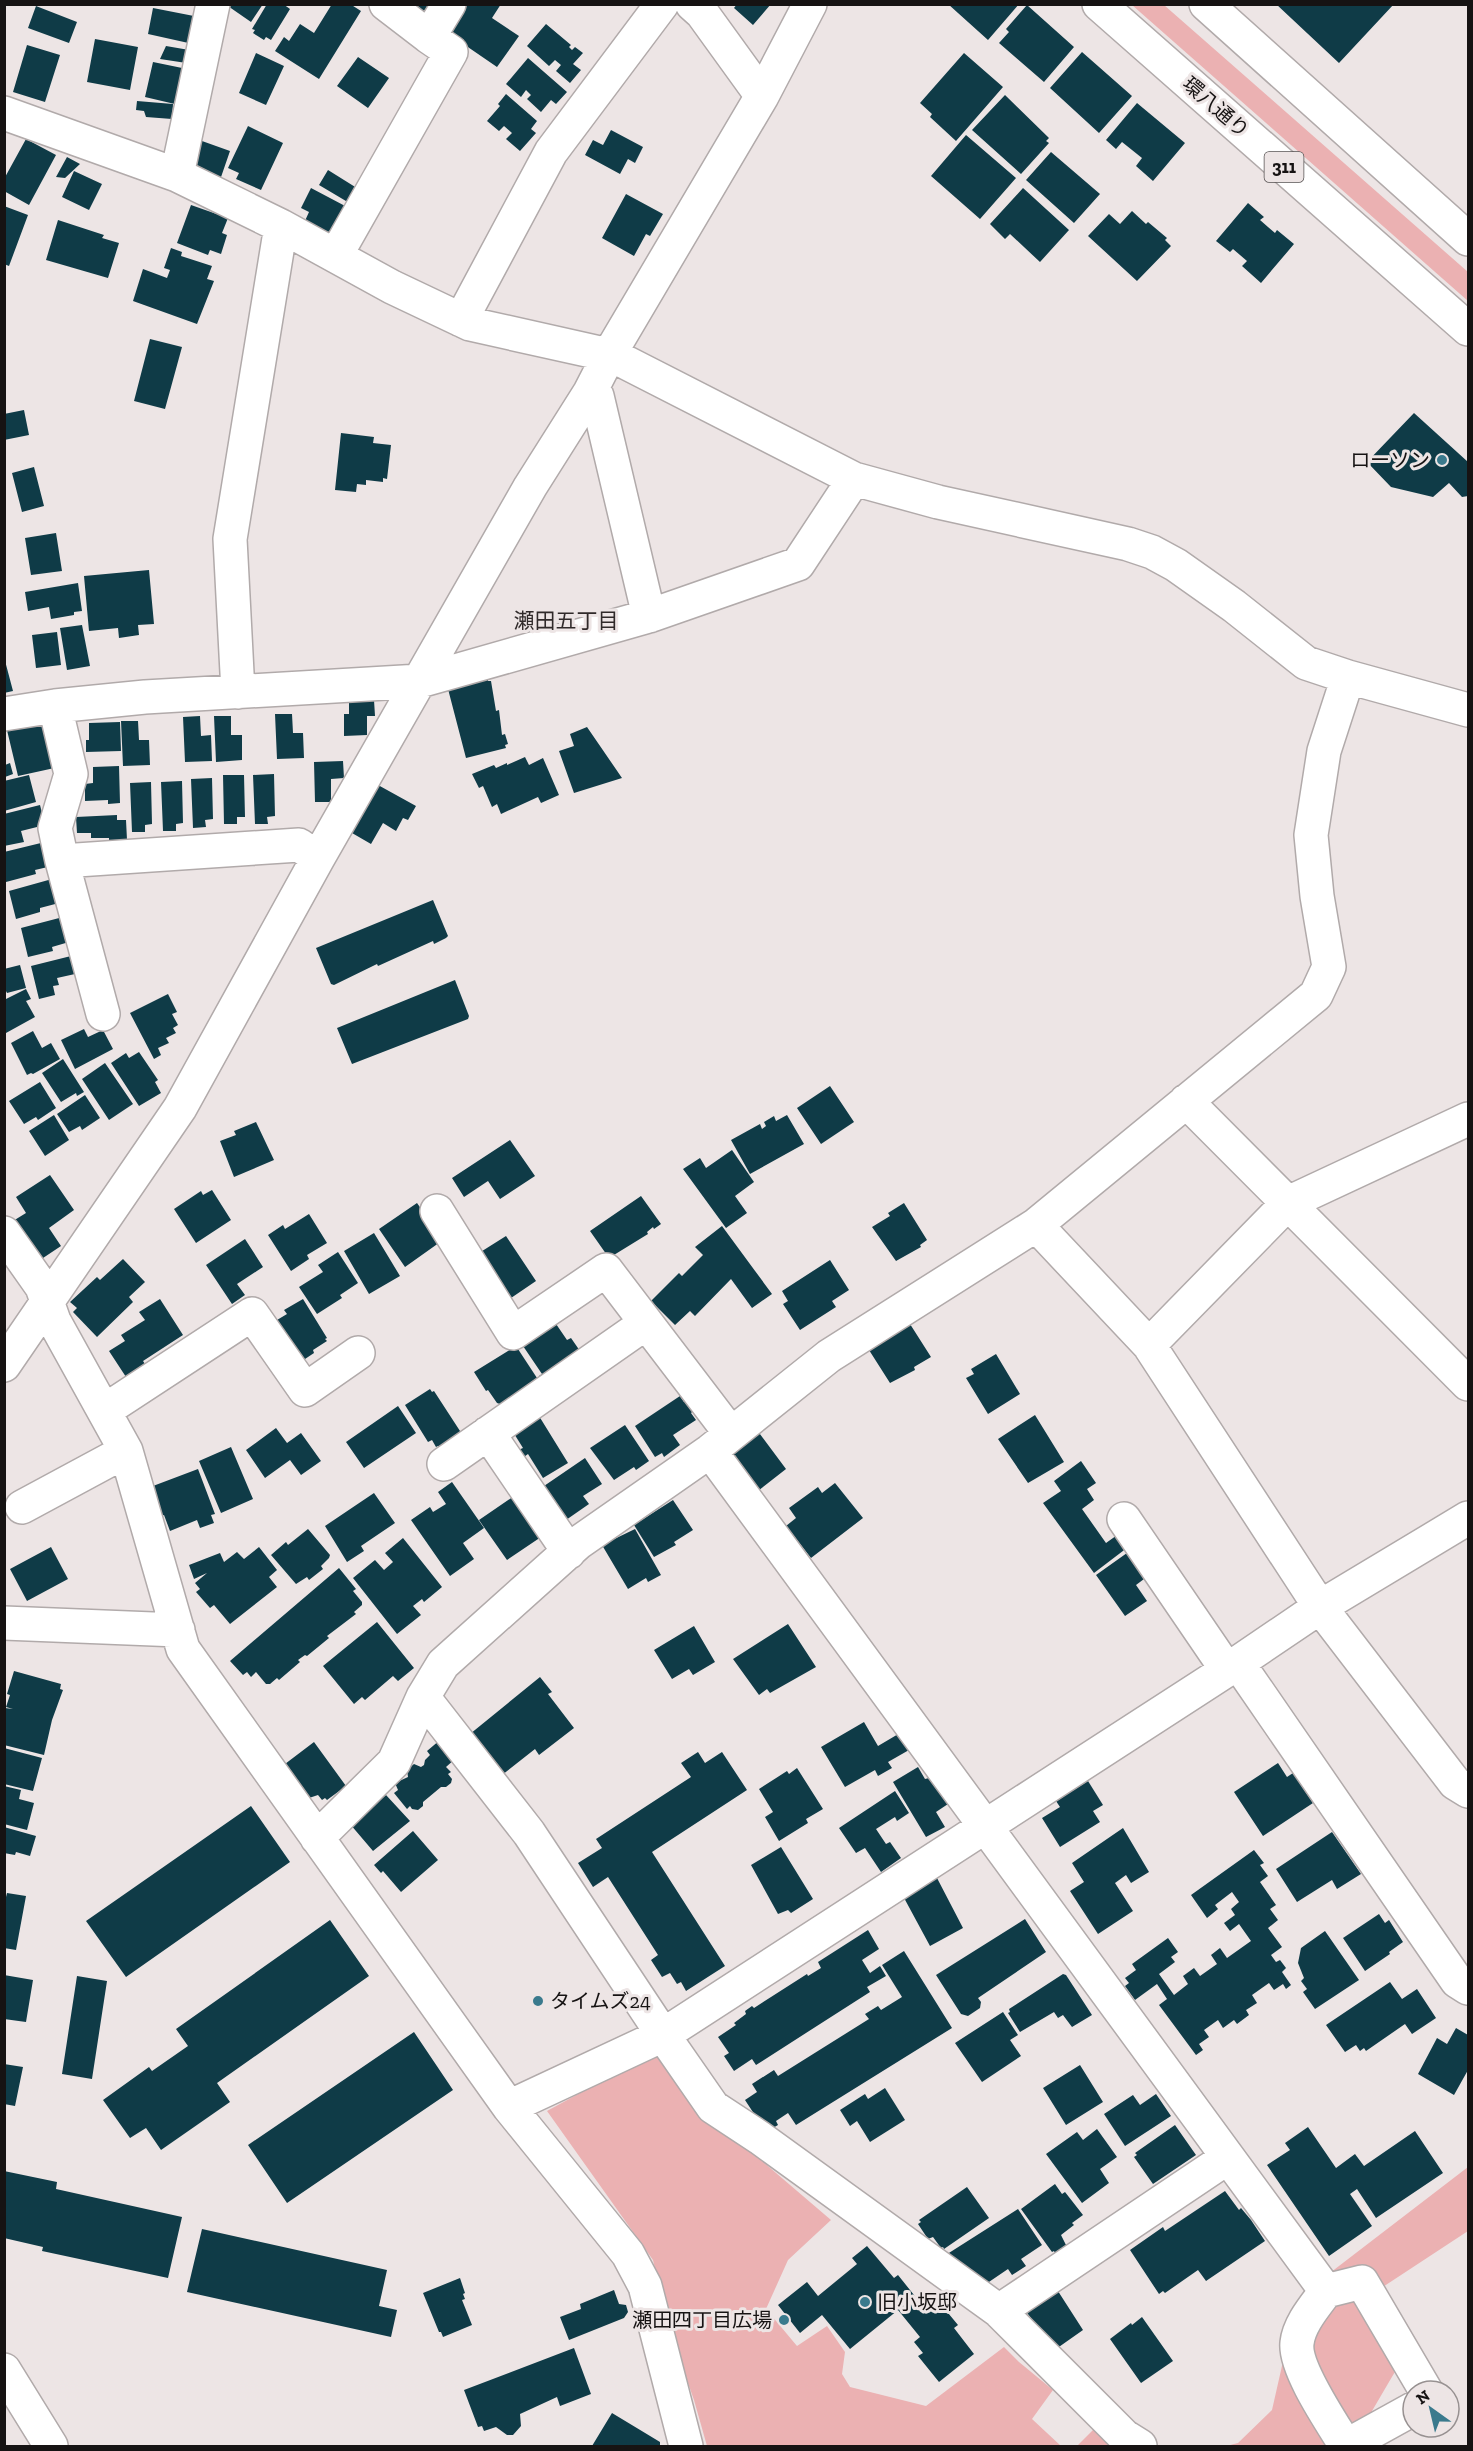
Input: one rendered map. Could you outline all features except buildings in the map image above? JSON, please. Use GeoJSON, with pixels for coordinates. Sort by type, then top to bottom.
{"type":"FeatureCollection","features":[{"type":"Feature","properties":{"kind":"street"},"geometry":{"type":"LineString","coordinates":[[177,175],[213,4]]}},
{"type":"Feature","properties":{"kind":"street"},"geometry":{"type":"LineString","coordinates":[[336,255],[451,52],[386,4]]}},
{"type":"Feature","properties":{"kind":"street"},"geometry":{"type":"LineString","coordinates":[[429,37],[449,4]]}},
{"type":"Feature","properties":{"kind":"street"},"geometry":{"type":"LineString","coordinates":[[461,320],[551,152],[662,4]]}},
{"type":"Feature","properties":{"kind":"street"},"geometry":{"type":"LineString","coordinates":[[692,4],[702,13],[762,96]]}},
{"type":"Feature","properties":{"kind":"street"},"geometry":{"type":"LineString","coordinates":[[4,1365],[48,1304],[180,1108],[318,858],[530,487],[590,392],[609,355],[762,96],[810,4]]}},
{"type":"Feature","properties":{"kind":"street","name":"環八通り"},"geometry":{"type":"LineString","coordinates":[[1099,4],[1468,329]]}},
{"type":"Feature","properties":{"kind":"street"},"geometry":{"type":"LineString","coordinates":[[1206,4],[1468,239]]}},
{"type":"Feature","properties":{"kind":"street"},"geometry":{"type":"LineString","coordinates":[[4,113],[177,175],[282,226],[392,287],[470,324],[609,355],[854,479],[938,502],[1128,544],[1152,552],[1176,565],[1234,606],[1306,663],[1468,710]]}},
{"type":"Feature","properties":{"kind":"street"},"geometry":{"type":"LineString","coordinates":[[238,692],[230,539],[282,226]]}},
{"type":"Feature","properties":{"kind":"street"},"geometry":{"type":"LineString","coordinates":[[590,392],[597,396],[649,616]]}},
{"type":"Feature","properties":{"kind":"street"},"geometry":{"type":"LineString","coordinates":[[4,714],[55,706],[145,698],[420,681],[649,616],[798,564],[854,479]]}},
{"type":"Feature","properties":{"kind":"street"},"geometry":{"type":"LineString","coordinates":[[317,1838],[394,1762],[423,1697],[443,1664],[569,1552],[721,1442],[829,1356],[1036,1225],[1316,995],[1329,967],[1317,896],[1311,835],[1324,751],[1348,677]]}},
{"type":"Feature","properties":{"kind":"street"},"geometry":{"type":"LineString","coordinates":[[55,706],[71,774],[54,828],[104,1014]]}},
{"type":"Feature","properties":{"kind":"street"},"geometry":{"type":"LineString","coordinates":[[62,861],[299,845],[318,858]]}},
{"type":"Feature","properties":{"kind":"street"},"geometry":{"type":"LineString","coordinates":[[1186,1101],[1468,1384]]}},
{"type":"Feature","properties":{"kind":"street"},"geometry":{"type":"LineString","coordinates":[[1149,1345],[1288,1203],[1468,1119]]}},
{"type":"Feature","properties":{"kind":"street"},"geometry":{"type":"LineString","coordinates":[[437,1211],[513,1334],[606,1270],[646,1323],[721,1442],[984,1825],[1326,2290]]}},
{"type":"Feature","properties":{"kind":"street"},"geometry":{"type":"LineString","coordinates":[[1036,1225],[1149,1345],[1320,1607],[1455,1784],[1468,1791]]}},
{"type":"Feature","properties":{"kind":"street"},"geometry":{"type":"LineString","coordinates":[[4,1233],[42,1287],[54,1321],[126,1451],[183,1649],[509,2107],[628,2254],[645,2286],[686,2446]]}},
{"type":"Feature","properties":{"kind":"street"},"geometry":{"type":"LineString","coordinates":[[104,1411],[252,1314],[305,1390],[358,1353]]}},
{"type":"Feature","properties":{"kind":"street"},"geometry":{"type":"LineString","coordinates":[[444,1464],[646,1323]]}},
{"type":"Feature","properties":{"kind":"street"},"geometry":{"type":"LineString","coordinates":[[488,1433],[569,1552]]}},
{"type":"Feature","properties":{"kind":"street"},"geometry":{"type":"LineString","coordinates":[[22,1507],[126,1451]]}},
{"type":"Feature","properties":{"kind":"street"},"geometry":{"type":"LineString","coordinates":[[509,2107],[663,2036],[1320,1607],[1468,1518]]}},
{"type":"Feature","properties":{"kind":"street"},"geometry":{"type":"LineString","coordinates":[[1124,1519],[1457,1981],[1468,1989]]}},
{"type":"Feature","properties":{"kind":"street"},"geometry":{"type":"LineString","coordinates":[[4,1623],[178,1630]]}},
{"type":"Feature","properties":{"kind":"street"},"geometry":{"type":"LineString","coordinates":[[423,1697],[529,1833],[663,2036],[713,2107],[760,2138],[999,2311],[1124,2436],[1140,2446]]}},
{"type":"Feature","properties":{"kind":"street"},"geometry":{"type":"LineString","coordinates":[[999,2311],[1227,2158]]}},
{"type":"Feature","properties":{"kind":"street"},"geometry":{"type":"LineString","coordinates":[[1401,2416],[1346,2446],[1299,2364],[1297,2343],[1304,2323],[1326,2290],[1362,2282],[1419,2379]]}},
{"type":"Feature","properties":{"kind":"street"},"geometry":{"type":"LineString","coordinates":[[4,2370],[51,2446]]}},
{"type":"Feature","properties":{"kind":"shaded area"},"geometry":{"type":"Polygon","coordinates":[[[1132,5],[1164,5],[1468,272],[1468,301],[1132,5]]]}},
{"type":"Feature","properties":{"kind":"shaded area"},"geometry":{"type":"Polygon","coordinates":[[[657,2051],[706,2113],[831,2220],[788,2260],[766,2309],[797,2346],[827,2326],[845,2352],[842,2374],[850,2387],[926,2406],[1004,2347],[1053,2390],[1032,2419],[1061,2446],[707,2446],[694,2400],[671,2335],[653,2260],[547,2111],[657,2051]]]}},
{"type":"Feature","properties":{"kind":"shaded area"},"geometry":{"type":"Polygon","coordinates":[[[1468,2167],[1468,2231],[1363,2300],[1396,2370],[1372,2411],[1372,2446],[1226,2446],[1238,2443],[1272,2410],[1289,2335],[1309,2289],[1468,2167]]]}},
{"type":"Feature","properties":{"kind":"shaded area"},"geometry":{"type":"Polygon","coordinates":[[[1095,2428],[1141,2446],[1077,2446],[1095,2428]]]}},
{"type":"Feature","properties":{"kind":"place","name":"ローソン"},"geometry":{"type":"Point","coordinates":[1442,460]}},
{"type":"Feature","properties":{"kind":"place","name":"タイムズ24"},"geometry":{"type":"Point","coordinates":[538,2001]}},
{"type":"Feature","properties":{"kind":"place","name":"旧小坂邸"},"geometry":{"type":"Point","coordinates":[865,2302]}},
{"type":"Feature","properties":{"kind":"place","name":"瀬田四丁目広場"},"geometry":{"type":"Point","coordinates":[784,2320]}},
{"type":"Feature","properties":{"kind":"district","name":"瀬田五丁目"},"geometry":{"type":"Point","coordinates":[566,621]}}]}
